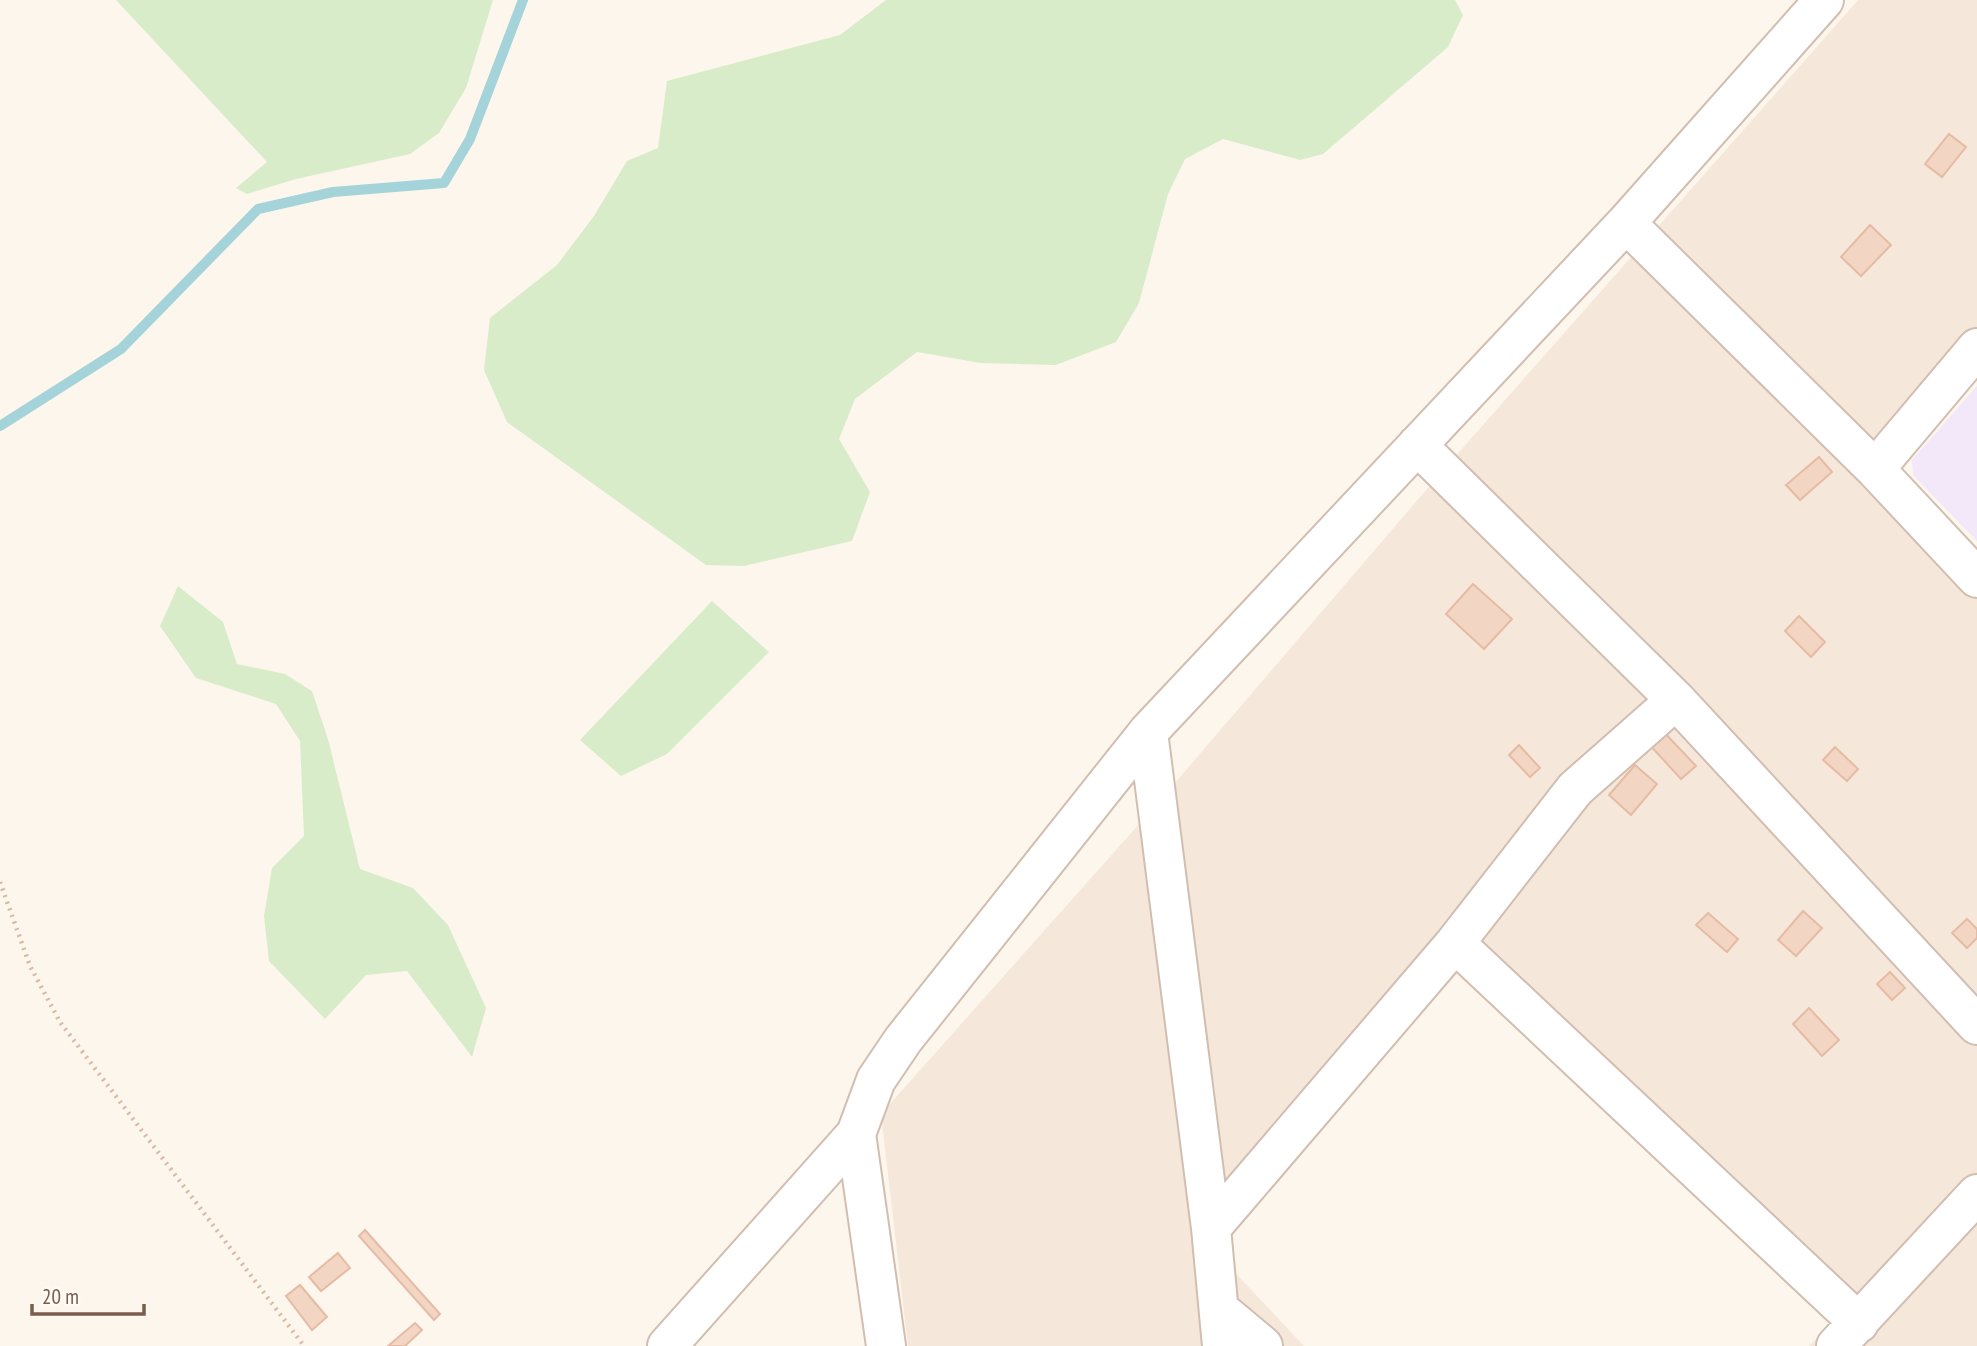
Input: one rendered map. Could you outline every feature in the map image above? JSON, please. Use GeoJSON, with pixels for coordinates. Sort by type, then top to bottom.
{"type":"FeatureCollection","features":[{"type":"Feature","properties":{"kind":"street"},"geometry":{"type":"LineString","coordinates":[[667,1346],[856,1134],[876,1080],[903,1041],[1148,732],[1626,223],[1824,0]]}},
{"type":"Feature","properties":{"kind":"street"},"geometry":{"type":"LineString","coordinates":[[1626,223],[1875,469],[1977,578]]}},
{"type":"Feature","properties":{"kind":"street"},"geometry":{"type":"LineString","coordinates":[[1875,469],[1977,348]]}},
{"type":"Feature","properties":{"kind":"street"},"geometry":{"type":"LineString","coordinates":[[1417,445],[1676,699],[1977,1025]]}},
{"type":"Feature","properties":{"kind":"street"},"geometry":{"type":"LineString","coordinates":[[1211,1228],[1455,943],[1575,789],[1676,699]]}},
{"type":"Feature","properties":{"kind":"street"},"geometry":{"type":"LineString","coordinates":[[1148,732],[1211,1228],[1221,1328],[1263,1346]]}},
{"type":"Feature","properties":{"kind":"street"},"geometry":{"type":"LineString","coordinates":[[1455,943],[1848,1334],[1977,1195]]}},
{"type":"Feature","properties":{"kind":"street"},"geometry":{"type":"LineString","coordinates":[[856,1134],[886,1346]]}},
{"type":"Feature","properties":{"kind":"path"},"geometry":{"type":"LineString","coordinates":[[0,883],[30,967],[60,1022],[304,1346]]}},
{"type":"Feature","properties":{"kind":"shaded area"},"geometry":{"type":"Polygon","coordinates":[[[1858,0],[1977,0],[1977,335],[1864,464],[1977,586],[1977,1346],[1809,1346],[1837,1318],[1461,918],[1195,1230],[1304,1346],[908,1346],[881,1114],[1156,805],[1445,468],[1858,0]]]}},
{"type":"Feature","properties":{"kind":"shaded area"},"geometry":{"type":"Polygon","coordinates":[[[1977,386],[1977,541],[1913,475],[1912,460],[1977,386]]]}},
{"type":"Feature","properties":{"kind":"green space"},"geometry":{"type":"Polygon","coordinates":[[[116,0],[493,0],[466,88],[439,133],[410,154],[296,179],[247,194],[236,188],[267,162],[116,0]]]}},
{"type":"Feature","properties":{"kind":"green space"},"geometry":{"type":"Polygon","coordinates":[[[886,0],[1455,0],[1463,15],[1448,47],[1323,154],[1300,160],[1223,139],[1185,159],[1168,194],[1139,303],[1116,342],[1056,365],[981,363],[917,352],[855,399],[839,439],[870,492],[852,541],[744,566],[706,565],[507,422],[484,370],[490,318],[557,265],[594,216],[627,161],[658,148],[667,81],[840,35],[886,0]]]}},
{"type":"Feature","properties":{"kind":"green space"},"geometry":{"type":"Polygon","coordinates":[[[178,586],[223,622],[237,664],[285,674],[312,691],[328,739],[360,869],[413,888],[448,925],[486,1008],[472,1057],[407,971],[366,975],[325,1019],[269,961],[264,916],[272,868],[304,836],[300,741],[276,704],[196,678],[160,626],[178,586]]]}},
{"type":"Feature","properties":{"kind":"green space"},"geometry":{"type":"Polygon","coordinates":[[[712,601],[769,652],[667,754],[621,776],[580,740],[712,601]]]}},
{"type":"Feature","properties":{"kind":"building"},"geometry":{"type":"Polygon","coordinates":[[[1949,134],[1966,147],[1942,177],[1925,164],[1949,134]]]}},
{"type":"Feature","properties":{"kind":"building"},"geometry":{"type":"Polygon","coordinates":[[[1870,225],[1891,245],[1861,276],[1841,257],[1870,225]]]}},
{"type":"Feature","properties":{"kind":"building"},"geometry":{"type":"Polygon","coordinates":[[[1819,457],[1832,472],[1800,500],[1786,485],[1819,457]]]}},
{"type":"Feature","properties":{"kind":"building"},"geometry":{"type":"Polygon","coordinates":[[[1473,584],[1512,619],[1484,649],[1446,614],[1473,584]]]}},
{"type":"Feature","properties":{"kind":"building"},"geometry":{"type":"Polygon","coordinates":[[[1799,616],[1825,642],[1811,657],[1785,631],[1799,616]]]}},
{"type":"Feature","properties":{"kind":"building"},"geometry":{"type":"Polygon","coordinates":[[[1661,729],[1696,766],[1681,779],[1647,742],[1661,729]]]}},
{"type":"Feature","properties":{"kind":"building"},"geometry":{"type":"Polygon","coordinates":[[[1519,745],[1540,768],[1530,777],[1509,755],[1519,745]]]}},
{"type":"Feature","properties":{"kind":"building"},"geometry":{"type":"Polygon","coordinates":[[[1835,747],[1858,769],[1847,781],[1823,760],[1835,747]]]}},
{"type":"Feature","properties":{"kind":"building"},"geometry":{"type":"Polygon","coordinates":[[[1635,765],[1657,784],[1631,815],[1609,795],[1635,765]]]}},
{"type":"Feature","properties":{"kind":"building"},"geometry":{"type":"Polygon","coordinates":[[[1803,911],[1822,928],[1796,956],[1778,940],[1803,911]]]}},
{"type":"Feature","properties":{"kind":"building"},"geometry":{"type":"Polygon","coordinates":[[[1708,913],[1738,939],[1727,952],[1696,925],[1708,913]]]}},
{"type":"Feature","properties":{"kind":"building"},"geometry":{"type":"Polygon","coordinates":[[[1967,919],[1977,929],[1977,938],[1967,948],[1952,933],[1967,919]]]}},
{"type":"Feature","properties":{"kind":"building"},"geometry":{"type":"Polygon","coordinates":[[[1890,972],[1905,988],[1892,1000],[1877,984],[1890,972]]]}},
{"type":"Feature","properties":{"kind":"building"},"geometry":{"type":"Polygon","coordinates":[[[1809,1008],[1839,1040],[1822,1056],[1793,1024],[1809,1008]]]}},
{"type":"Feature","properties":{"kind":"building"},"geometry":{"type":"Polygon","coordinates":[[[365,1230],[440,1314],[434,1320],[359,1236],[365,1230]]]}},
{"type":"Feature","properties":{"kind":"building"},"geometry":{"type":"Polygon","coordinates":[[[338,1253],[350,1268],[321,1291],[309,1277],[338,1253]]]}},
{"type":"Feature","properties":{"kind":"building"},"geometry":{"type":"Polygon","coordinates":[[[300,1285],[327,1317],[312,1330],[286,1296],[300,1285]]]}},
{"type":"Feature","properties":{"kind":"building"},"geometry":{"type":"Polygon","coordinates":[[[415,1323],[422,1330],[405,1346],[388,1346],[415,1323]]]}},
{"type":"Feature","properties":{"kind":"waterway"},"geometry":{"type":"LineString","coordinates":[[0,426],[121,349],[258,209],[333,192],[444,183],[470,139],[523,0]]}}]}
